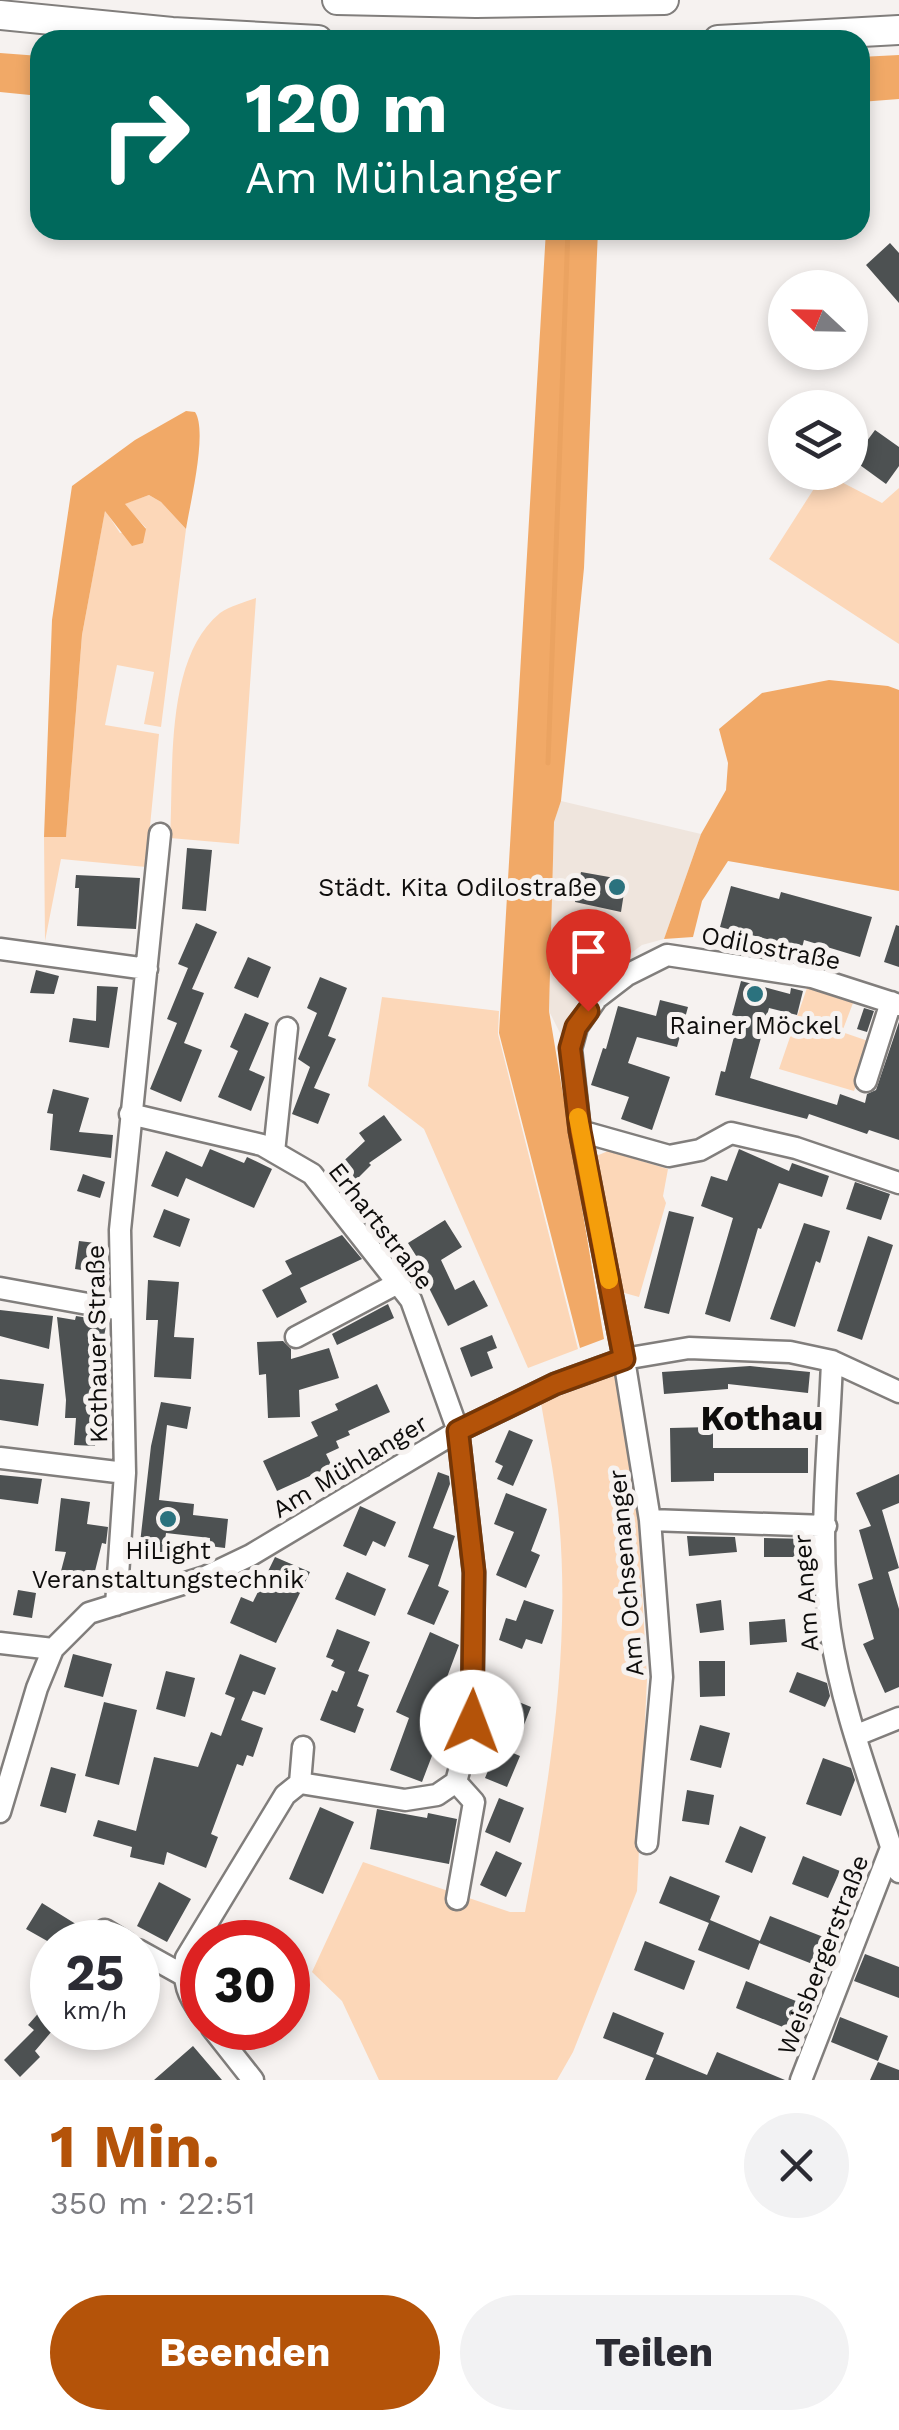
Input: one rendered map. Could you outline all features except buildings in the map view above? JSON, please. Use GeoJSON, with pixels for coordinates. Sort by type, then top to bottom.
{"type":"FeatureCollection","features":[{"type":"Feature","properties":{"kind":"highway"},"geometry":{"type":"LineString","coordinates":[[337,0],[476,4],[664,0]]}},
{"type":"Feature","properties":{"kind":"highway"},"geometry":{"type":"LineString","coordinates":[[0,16],[150,30]]}},
{"type":"Feature","properties":{"kind":"highway"},"geometry":{"type":"LineString","coordinates":[[870,32],[899,30]]}},
{"type":"Feature","properties":{"kind":"street","name":"Kothauer Straße"},"geometry":{"type":"LineString","coordinates":[[116,1605],[125,1472],[120,1230],[160,834]]}},
{"type":"Feature","properties":{"kind":"street"},"geometry":{"type":"LineString","coordinates":[[0,949],[147,968]]}},
{"type":"Feature","properties":{"kind":"street","name":"Odilostraße"},"geometry":{"type":"LineString","coordinates":[[624,1359],[580,1131],[570,1048],[576,1027],[597,998],[628,975],[667,955],[812,977],[895,1004]]}},
{"type":"Feature","properties":{"kind":"street"},"geometry":{"type":"LineString","coordinates":[[866,1081],[895,1004]]}},
{"type":"Feature","properties":{"kind":"street"},"geometry":{"type":"LineString","coordinates":[[274,1152],[287,1028]]}},
{"type":"Feature","properties":{"kind":"street","name":"Erhartstraße"},"geometry":{"type":"LineString","coordinates":[[130,1114],[262,1145],[312,1174],[411,1300],[458,1431],[474,1572],[472,1722],[456,1782]]}},
{"type":"Feature","properties":{"kind":"street"},"geometry":{"type":"LineString","coordinates":[[580,1131],[669,1156],[700,1150],[731,1133],[796,1148],[899,1183]]}},
{"type":"Feature","properties":{"kind":"street"},"geometry":{"type":"LineString","coordinates":[[296,1337],[398,1283]]}},
{"type":"Feature","properties":{"kind":"street"},"geometry":{"type":"LineString","coordinates":[[0,1288],[121,1310]]}},
{"type":"Feature","properties":{"kind":"street","name":"Am Mühlanger"},"geometry":{"type":"LineString","coordinates":[[116,1605],[206,1577],[251,1555],[458,1431],[555,1384],[624,1359],[689,1348],[790,1352],[832,1361],[899,1392]]}},
{"type":"Feature","properties":{"kind":"street","name":"Am Ochsenanger"},"geometry":{"type":"LineString","coordinates":[[624,1359],[650,1520],[662,1677],[648,1842]]}},
{"type":"Feature","properties":{"kind":"street","name":"Am Anger"},"geometry":{"type":"LineString","coordinates":[[832,1361],[826,1526],[830,1625],[836,1666],[899,1872]]}},
{"type":"Feature","properties":{"kind":"street"},"geometry":{"type":"LineString","coordinates":[[0,1458],[125,1472]]}},
{"type":"Feature","properties":{"kind":"street"},"geometry":{"type":"LineString","coordinates":[[650,1520],[826,1526]]}},
{"type":"Feature","properties":{"kind":"street"},"geometry":{"type":"LineString","coordinates":[[0,1812],[37,1688],[53,1649],[89,1614],[116,1605]]}},
{"type":"Feature","properties":{"kind":"street"},"geometry":{"type":"LineString","coordinates":[[0,1643],[53,1649]]}},
{"type":"Feature","properties":{"kind":"street"},"geometry":{"type":"LineString","coordinates":[[856,1734],[899,1718]]}},
{"type":"Feature","properties":{"kind":"street"},"geometry":{"type":"LineString","coordinates":[[207,1920],[285,1796],[300,1784],[303,1747]]}},
{"type":"Feature","properties":{"kind":"street"},"geometry":{"type":"LineString","coordinates":[[300,1784],[405,1800],[436,1795],[456,1782],[474,1802],[457,1899]]}},
{"type":"Feature","properties":{"kind":"street","name":"Weisbergerstraße"},"geometry":{"type":"LineString","coordinates":[[800,2080],[891,1848]]}},
{"type":"Feature","properties":{"kind":"street"},"geometry":{"type":"LineString","coordinates":[[229,2050],[253,2080]]}},
{"type":"Feature","properties":{"kind":"shaded area"},"geometry":{"type":"Polygon","coordinates":[[[0,53],[30,55],[30,95],[0,92],[0,53]]]}},
{"type":"Feature","properties":{"kind":"shaded area"},"geometry":{"type":"Polygon","coordinates":[[[899,55],[899,99],[870,101],[870,56],[899,55]]]}},
{"type":"Feature","properties":{"kind":"shaded area"},"geometry":{"type":"Polygon","coordinates":[[[545,240],[598,240],[584,568],[561,801],[554,822],[549,1011],[604,1339],[580,1348],[499,1033],[545,240]]]}},
{"type":"Feature","properties":{"kind":"shaded area"},"geometry":{"type":"Polygon","coordinates":[[[186,411],[195,412],[200,435],[186,529],[149,495],[125,504],[146,529],[143,543],[132,546],[105,511],[82,635],[66,837],[44,837],[52,620],[72,486],[135,440],[186,411]]]}},
{"type":"Feature","properties":{"kind":"shaded area"},"geometry":{"type":"Polygon","coordinates":[[[899,488],[899,644],[769,559],[813,490],[857,490],[882,503],[899,488]]]}},
{"type":"Feature","properties":{"kind":"shaded area"},"geometry":{"type":"Polygon","coordinates":[[[149,495],[186,529],[161,727],[144,724],[154,672],[117,665],[105,725],[159,734],[146,867],[61,859],[45,941],[44,837],[66,836],[82,635],[105,510],[120,533],[146,528],[124,504],[149,495]]]}},
{"type":"Feature","properties":{"kind":"shaded area"},"geometry":{"type":"Polygon","coordinates":[[[256,598],[239,844],[170,838],[175,717],[189,658],[202,633],[220,613],[256,598]]]}},
{"type":"Feature","properties":{"kind":"shaded area"},"geometry":{"type":"Polygon","coordinates":[[[829,680],[899,690],[899,891],[728,861],[702,901],[693,937],[664,939],[701,834],[726,790],[728,763],[719,729],[762,693],[829,680]]]}},
{"type":"Feature","properties":{"kind":"shaded area","name":"Städt. Kita Odilostraße"},"geometry":{"type":"Polygon","coordinates":[[[561,801],[701,834],[664,939],[642,945],[586,986],[561,1035],[549,1011],[554,821],[561,801]]]}},
{"type":"Feature","properties":{"kind":"shaded area"},"geometry":{"type":"Polygon","coordinates":[[[807,988],[853,1003],[842,1032],[871,1042],[854,1091],[779,1069],[807,988]]]}},
{"type":"Feature","properties":{"kind":"shaded area"},"geometry":{"type":"Polygon","coordinates":[[[382,997],[499,1011],[498,1034],[578,1349],[528,1368],[424,1129],[368,1086],[382,997]]]}},
{"type":"Feature","properties":{"kind":"shaded area"},"geometry":{"type":"Polygon","coordinates":[[[608,1151],[668,1169],[663,1196],[666,1203],[639,1297],[621,1292],[594,1157],[608,1151]]]}},
{"type":"Feature","properties":{"kind":"shaded area"},"geometry":{"type":"Polygon","coordinates":[[[618,1374],[638,1521],[647,1679],[637,1891],[573,2052],[557,2080],[379,2080],[342,2001],[312,1972],[363,1862],[510,1912],[525,1912],[550,1762],[562,1610],[558,1509],[541,1403],[618,1374]]]}},
{"type":"Feature","properties":{"kind":"waterway"},"geometry":{"type":"LineString","coordinates":[[548,763],[568,240]]}},
{"type":"Feature","properties":{"kind":"slow traffic"},"geometry":{"type":"LineString","coordinates":[[578,1117],[609,1280]]}},
{"type":"Feature","properties":{"kind":"place","name":"Städt. Kita Odilostraße"},"geometry":{"type":"Point","coordinates":[617,887]}},
{"type":"Feature","properties":{"kind":"place","name":"Rainer Möckel"},"geometry":{"type":"Point","coordinates":[755,994]}},
{"type":"Feature","properties":{"kind":"place","name":"HiLight Veranstaltungstechnik"},"geometry":{"type":"Point","coordinates":[168,1519]}},
{"type":"Feature","properties":{"kind":"district","name":"Kothau"},"geometry":{"type":"Point","coordinates":[762,1418]}},
{"type":"Feature","properties":{"kind":"route"},"geometry":{"type":"LineString","coordinates":[[472,1722],[474,1572],[458,1431],[555,1384],[624,1359],[580,1131],[570,1048],[576,1027],[588,1011]]}}]}
